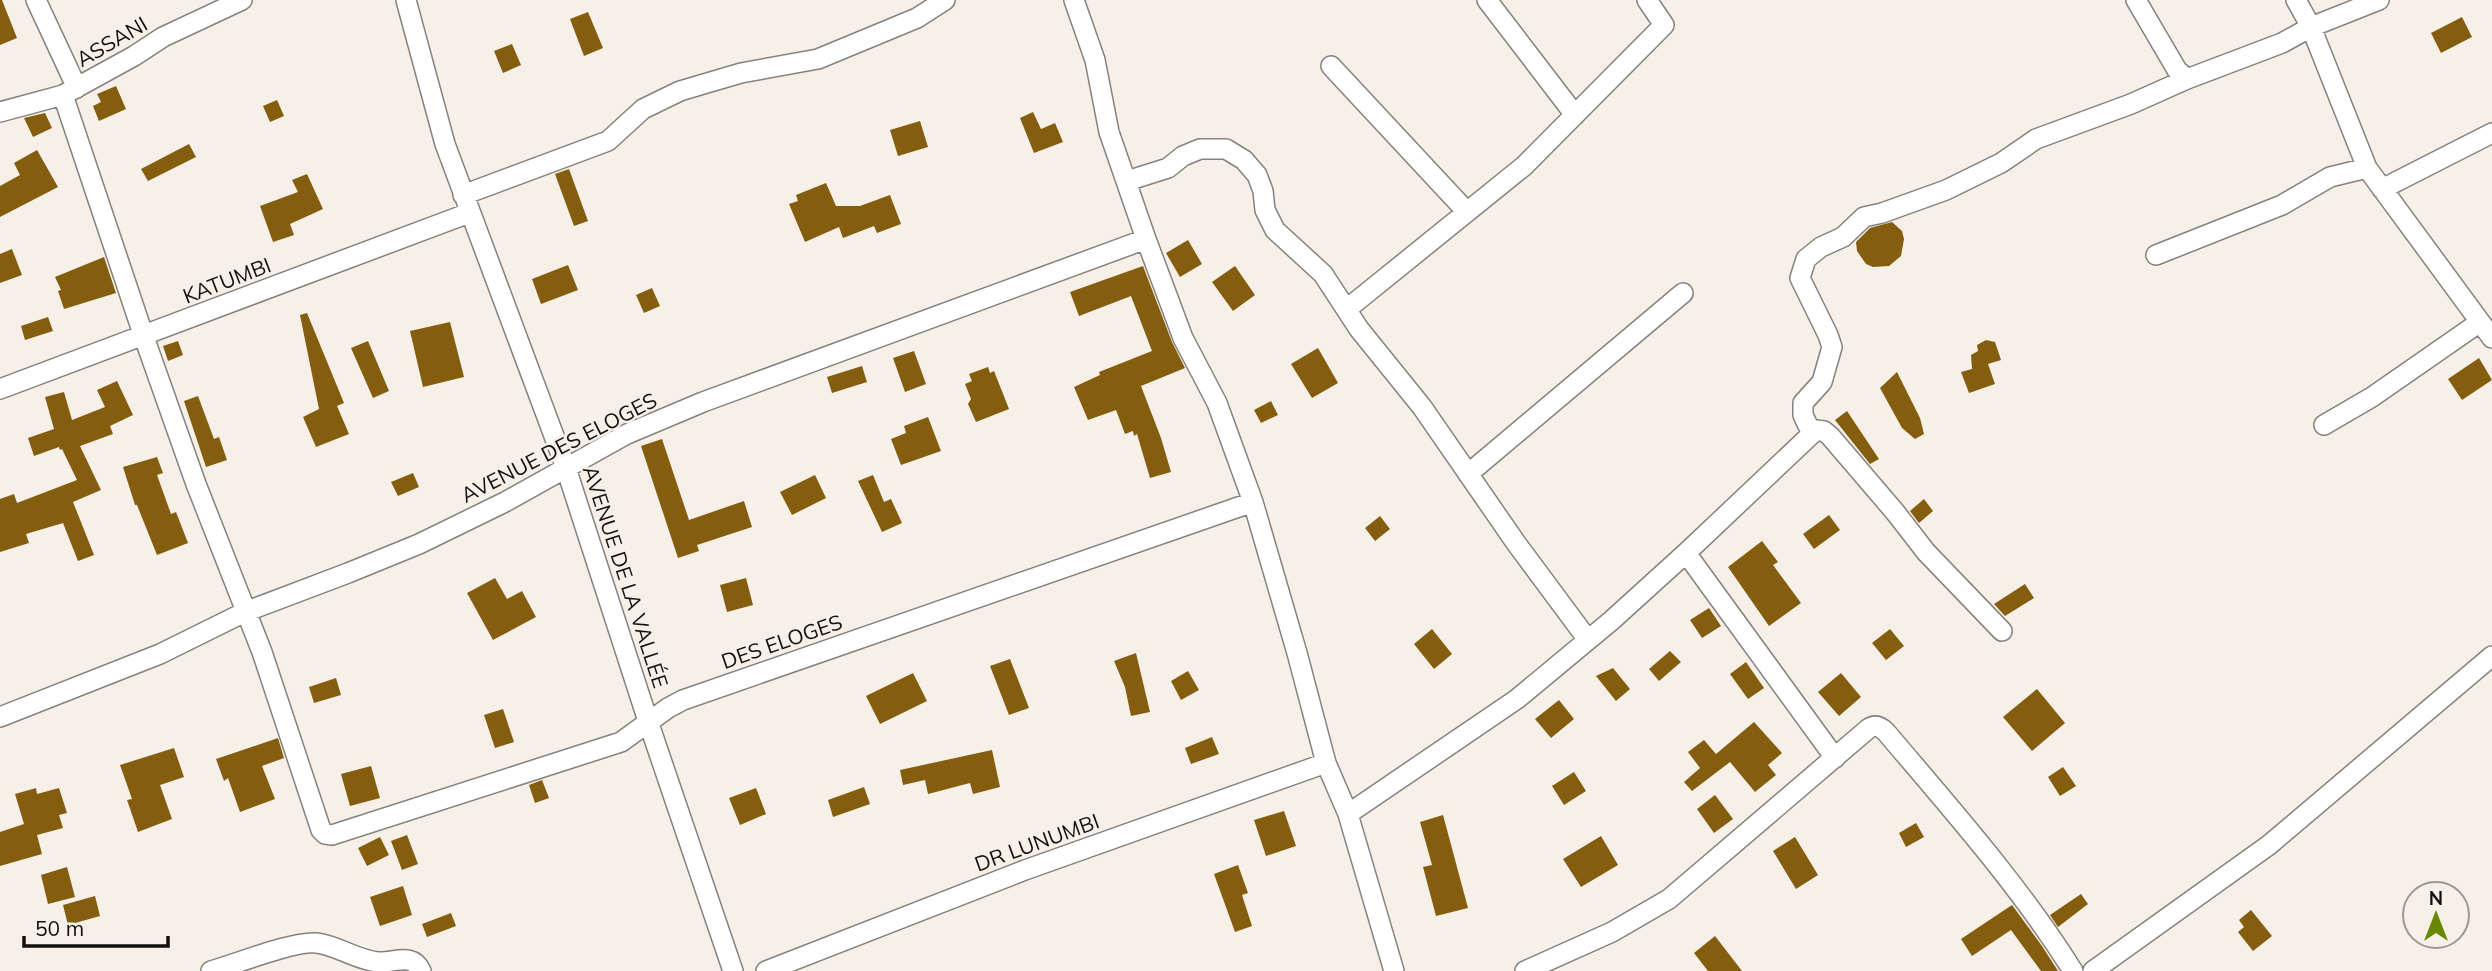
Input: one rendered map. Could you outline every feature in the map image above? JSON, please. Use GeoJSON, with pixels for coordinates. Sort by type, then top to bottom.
{"type":"FeatureCollection","features":[{"type":"Feature","properties":{"kind":"street"},"geometry":{"type":"LineString","coordinates":[[36,0],[70,92],[144,337],[245,612]]}},
{"type":"Feature","properties":{"kind":"street","name":"ASSANI"},"geometry":{"type":"LineString","coordinates":[[0,112],[70,92],[163,37],[242,0]]}},
{"type":"Feature","properties":{"kind":"street","name":"AVENUE DE LA VALLÉE"},"geometry":{"type":"LineString","coordinates":[[406,0],[417,34],[435,112],[466,204],[566,468],[733,971]]}},
{"type":"Feature","properties":{"kind":"street","name":"KATUMBI"},"geometry":{"type":"LineString","coordinates":[[0,389],[144,337],[466,204],[608,141],[643,109],[680,91],[741,73],[818,59],[917,18],[945,0]]}},
{"type":"Feature","properties":{"kind":"street"},"geometry":{"type":"LineString","coordinates":[[1074,0],[1095,60],[1110,132],[1146,239],[1183,338],[1217,403],[1253,502],[1294,640],[1326,762],[1348,814],[1394,971]]}},
{"type":"Feature","properties":{"kind":"street"},"geometry":{"type":"LineString","coordinates":[[1486,0],[1575,116]]}},
{"type":"Feature","properties":{"kind":"street"},"geometry":{"type":"LineString","coordinates":[[1347,309],[1524,166],[1664,25],[1647,0]]}},
{"type":"Feature","properties":{"kind":"street"},"geometry":{"type":"LineString","coordinates":[[2136,0],[2177,70],[2187,79]]}},
{"type":"Feature","properties":{"kind":"street"},"geometry":{"type":"LineString","coordinates":[[2296,0],[2311,27],[2367,168],[2488,332],[2324,425]]}},
{"type":"Feature","properties":{"kind":"street"},"geometry":{"type":"LineString","coordinates":[[1811,432],[1803,415],[1803,403],[1822,382],[1832,346],[1800,278],[1806,259],[1821,247],[1843,237],[1864,216],[1882,213],[1946,190],[2001,163],[2036,139],[2282,43],[2311,27],[2379,0]]}},
{"type":"Feature","properties":{"kind":"street"},"geometry":{"type":"LineString","coordinates":[[1331,66],[1467,212]]}},
{"type":"Feature","properties":{"kind":"street"},"geometry":{"type":"LineString","coordinates":[[2382,189],[2492,133]]}},
{"type":"Feature","properties":{"kind":"street"},"geometry":{"type":"LineString","coordinates":[[1127,181],[1168,168],[1183,156],[1200,149],[1226,149],[1244,160],[1257,175],[1263,191],[1265,210],[1275,230],[1323,274],[1359,329],[1422,407],[1588,640]]}},
{"type":"Feature","properties":{"kind":"street"},"geometry":{"type":"LineString","coordinates":[[2156,255],[2282,205],[2330,177],[2367,168]]}},
{"type":"Feature","properties":{"kind":"street","name":"AVENUE DES ELOGES"},"geometry":{"type":"LineString","coordinates":[[0,717],[160,654],[245,612],[419,544],[505,502],[627,434],[703,402],[1146,239]]}},
{"type":"Feature","properties":{"kind":"street"},"geometry":{"type":"LineString","coordinates":[[1468,474],[1683,293]]}},
{"type":"Feature","properties":{"kind":"street"},"geometry":{"type":"LineString","coordinates":[[1348,814],[1517,699],[1686,553],[1811,432],[1820,429],[1830,436],[1926,552],[2002,631]]}},
{"type":"Feature","properties":{"kind":"street","name":"DES ELOGES"},"geometry":{"type":"LineString","coordinates":[[245,612],[262,652],[321,830],[332,835],[621,742],[648,721],[683,700],[1253,502]]}},
{"type":"Feature","properties":{"kind":"street"},"geometry":{"type":"LineString","coordinates":[[1686,553],[1835,758]]}},
{"type":"Feature","properties":{"kind":"street"},"geometry":{"type":"LineString","coordinates":[[2094,971],[2269,845],[2492,656]]}},
{"type":"Feature","properties":{"kind":"street"},"geometry":{"type":"LineString","coordinates":[[1525,971],[1612,932],[1669,899],[1871,727],[1881,727],[1966,826],[2048,931],[2073,971]]}},
{"type":"Feature","properties":{"kind":"street","name":"DR LUNUMBI"},"geometry":{"type":"LineString","coordinates":[[766,971],[1025,870],[1326,762]]}},
{"type":"Feature","properties":{"kind":"street"},"geometry":{"type":"LineString","coordinates":[[211,971],[296,945],[312,943],[372,961],[412,960],[421,971]]}},
{"type":"Feature","properties":{"kind":"building"},"geometry":{"type":"Polygon","coordinates":[[[0,0],[17,38],[0,45],[0,0]]]}},
{"type":"Feature","properties":{"kind":"building"},"geometry":{"type":"Polygon","coordinates":[[[588,12],[603,48],[584,56],[570,19],[588,12]]]}},
{"type":"Feature","properties":{"kind":"building"},"geometry":{"type":"Polygon","coordinates":[[[2462,17],[2472,37],[2441,53],[2431,33],[2462,17]]]}},
{"type":"Feature","properties":{"kind":"building"},"geometry":{"type":"Polygon","coordinates":[[[512,44],[521,65],[503,73],[494,51],[512,44]]]}},
{"type":"Feature","properties":{"kind":"building"},"geometry":{"type":"Polygon","coordinates":[[[116,86],[126,109],[99,121],[93,106],[101,102],[97,94],[116,86]]]}},
{"type":"Feature","properties":{"kind":"building"},"geometry":{"type":"Polygon","coordinates":[[[277,100],[284,116],[270,122],[263,106],[277,100]]]}},
{"type":"Feature","properties":{"kind":"building"},"geometry":{"type":"Polygon","coordinates":[[[1033,112],[1041,129],[1055,123],[1063,142],[1034,153],[1020,118],[1033,112]]]}},
{"type":"Feature","properties":{"kind":"building"},"geometry":{"type":"Polygon","coordinates":[[[45,113],[52,128],[33,137],[24,118],[45,113]]]}},
{"type":"Feature","properties":{"kind":"building"},"geometry":{"type":"Polygon","coordinates":[[[920,121],[928,147],[898,156],[890,130],[920,121]]]}},
{"type":"Feature","properties":{"kind":"building"},"geometry":{"type":"Polygon","coordinates":[[[189,144],[196,157],[148,181],[141,169],[189,144]]]}},
{"type":"Feature","properties":{"kind":"building"},"geometry":{"type":"Polygon","coordinates":[[[37,150],[58,187],[0,217],[0,186],[20,175],[14,163],[37,150]]]}},
{"type":"Feature","properties":{"kind":"building"},"geometry":{"type":"Polygon","coordinates":[[[569,169],[588,221],[574,226],[555,174],[569,169]]]}},
{"type":"Feature","properties":{"kind":"building"},"geometry":{"type":"Polygon","coordinates":[[[307,174],[323,209],[290,224],[294,235],[273,242],[260,206],[298,192],[292,180],[307,174]]]}},
{"type":"Feature","properties":{"kind":"building"},"geometry":{"type":"Polygon","coordinates":[[[826,183],[836,206],[860,206],[890,195],[901,224],[877,233],[874,226],[843,238],[839,227],[805,242],[789,204],[798,201],[796,195],[826,183]]]}},
{"type":"Feature","properties":{"kind":"building"},"geometry":{"type":"Polygon","coordinates":[[[1892,222],[1902,231],[1904,239],[1901,256],[1889,266],[1873,267],[1866,264],[1857,251],[1856,242],[1870,228],[1892,222]]]}},
{"type":"Feature","properties":{"kind":"building"},"geometry":{"type":"Polygon","coordinates":[[[1188,240],[1202,264],[1180,277],[1166,253],[1188,240]]]}},
{"type":"Feature","properties":{"kind":"building"},"geometry":{"type":"Polygon","coordinates":[[[12,249],[22,275],[0,283],[0,254],[12,249]]]}},
{"type":"Feature","properties":{"kind":"building"},"geometry":{"type":"Polygon","coordinates":[[[104,257],[116,293],[64,309],[58,291],[61,290],[55,277],[104,257]]]}},
{"type":"Feature","properties":{"kind":"building"},"geometry":{"type":"Polygon","coordinates":[[[568,265],[578,290],[541,304],[532,279],[568,265]]]}},
{"type":"Feature","properties":{"kind":"building"},"geometry":{"type":"Polygon","coordinates":[[[1143,266],[1172,342],[1185,368],[1141,386],[1171,472],[1150,478],[1137,434],[1134,436],[1133,431],[1125,434],[1116,410],[1088,420],[1074,387],[1100,375],[1099,372],[1152,351],[1131,296],[1079,316],[1070,292],[1143,266]]]}},
{"type":"Feature","properties":{"kind":"building"},"geometry":{"type":"Polygon","coordinates":[[[1235,266],[1255,295],[1233,311],[1212,282],[1235,266]]]}},
{"type":"Feature","properties":{"kind":"building"},"geometry":{"type":"Polygon","coordinates":[[[652,288],[660,306],[644,313],[636,295],[652,288]]]}},
{"type":"Feature","properties":{"kind":"building"},"geometry":{"type":"Polygon","coordinates":[[[307,313],[344,403],[337,406],[349,434],[316,447],[303,417],[319,409],[300,315],[307,313]]]}},
{"type":"Feature","properties":{"kind":"building"},"geometry":{"type":"Polygon","coordinates":[[[48,317],[53,331],[25,340],[21,326],[48,317]]]}},
{"type":"Feature","properties":{"kind":"building"},"geometry":{"type":"Polygon","coordinates":[[[450,322],[464,377],[423,387],[410,331],[450,322]]]}},
{"type":"Feature","properties":{"kind":"building"},"geometry":{"type":"Polygon","coordinates":[[[1986,340],[1995,342],[2001,360],[1988,364],[1995,384],[1969,393],[1961,372],[1972,369],[1971,355],[1978,351],[1977,345],[1986,340]]]}},
{"type":"Feature","properties":{"kind":"building"},"geometry":{"type":"Polygon","coordinates":[[[178,341],[183,355],[168,361],[163,346],[178,341]]]}},
{"type":"Feature","properties":{"kind":"building"},"geometry":{"type":"Polygon","coordinates":[[[368,341],[389,391],[373,398],[351,348],[368,341]]]}},
{"type":"Feature","properties":{"kind":"building"},"geometry":{"type":"Polygon","coordinates":[[[1318,348],[1338,383],[1312,398],[1291,364],[1318,348]]]}},
{"type":"Feature","properties":{"kind":"building"},"geometry":{"type":"Polygon","coordinates":[[[914,351],[926,384],[905,392],[893,358],[914,351]]]}},
{"type":"Feature","properties":{"kind":"building"},"geometry":{"type":"Polygon","coordinates":[[[2479,358],[2492,380],[2462,400],[2448,379],[2479,358]]]}},
{"type":"Feature","properties":{"kind":"building"},"geometry":{"type":"Polygon","coordinates":[[[862,366],[867,382],[832,393],[827,377],[862,366]]]}},
{"type":"Feature","properties":{"kind":"building"},"geometry":{"type":"Polygon","coordinates":[[[988,367],[990,373],[994,371],[1009,409],[976,422],[968,404],[971,399],[965,384],[972,381],[969,374],[988,367]]]}},
{"type":"Feature","properties":{"kind":"building"},"geometry":{"type":"Polygon","coordinates":[[[1897,372],[1920,418],[1924,434],[1915,439],[1902,428],[1880,388],[1897,372]]]}},
{"type":"Feature","properties":{"kind":"building"},"geometry":{"type":"Polygon","coordinates":[[[117,381],[133,415],[110,426],[113,434],[80,446],[101,490],[73,502],[94,555],[78,561],[63,523],[26,534],[29,543],[0,552],[0,499],[14,494],[17,503],[77,480],[59,447],[34,456],[28,438],[54,429],[45,397],[64,392],[72,420],[105,407],[97,390],[117,381]]]}},
{"type":"Feature","properties":{"kind":"building"},"geometry":{"type":"Polygon","coordinates":[[[198,396],[214,439],[219,437],[227,460],[206,467],[184,401],[198,396]]]}},
{"type":"Feature","properties":{"kind":"building"},"geometry":{"type":"Polygon","coordinates":[[[1271,401],[1278,415],[1261,423],[1254,410],[1271,401]]]}},
{"type":"Feature","properties":{"kind":"building"},"geometry":{"type":"Polygon","coordinates":[[[1847,411],[1879,459],[1870,464],[1835,420],[1847,411]]]}},
{"type":"Feature","properties":{"kind":"building"},"geometry":{"type":"Polygon","coordinates":[[[928,417],[941,451],[901,465],[891,439],[906,433],[904,426],[928,417]]]}},
{"type":"Feature","properties":{"kind":"building"},"geometry":{"type":"Polygon","coordinates":[[[662,439],[689,520],[744,501],[752,527],[697,545],[699,551],[678,558],[641,446],[662,439]]]}},
{"type":"Feature","properties":{"kind":"building"},"geometry":{"type":"Polygon","coordinates":[[[157,457],[163,473],[157,475],[171,514],[176,512],[188,543],[157,555],[135,505],[123,467],[157,457]]]}},
{"type":"Feature","properties":{"kind":"building"},"geometry":{"type":"Polygon","coordinates":[[[413,473],[419,487],[398,496],[391,482],[413,473]]]}},
{"type":"Feature","properties":{"kind":"building"},"geometry":{"type":"Polygon","coordinates":[[[815,475],[826,498],[792,515],[780,492],[815,475]]]}},
{"type":"Feature","properties":{"kind":"building"},"geometry":{"type":"Polygon","coordinates":[[[873,475],[884,502],[891,499],[902,523],[882,532],[858,481],[873,475]]]}},
{"type":"Feature","properties":{"kind":"building"},"geometry":{"type":"Polygon","coordinates":[[[1924,499],[1933,511],[1919,523],[1910,511],[1924,499]]]}},
{"type":"Feature","properties":{"kind":"building"},"geometry":{"type":"Polygon","coordinates":[[[1829,515],[1840,530],[1814,549],[1803,534],[1829,515]]]}},
{"type":"Feature","properties":{"kind":"building"},"geometry":{"type":"Polygon","coordinates":[[[1380,516],[1390,529],[1375,541],[1365,528],[1380,516]]]}},
{"type":"Feature","properties":{"kind":"building"},"geometry":{"type":"Polygon","coordinates":[[[1762,541],[1778,562],[1773,565],[1801,603],[1769,626],[1728,567],[1762,541]]]}},
{"type":"Feature","properties":{"kind":"building"},"geometry":{"type":"Polygon","coordinates":[[[495,578],[507,599],[522,591],[536,617],[493,640],[467,593],[495,578]]]}},
{"type":"Feature","properties":{"kind":"building"},"geometry":{"type":"Polygon","coordinates":[[[746,578],[753,605],[727,612],[720,585],[746,578]]]}},
{"type":"Feature","properties":{"kind":"building"},"geometry":{"type":"Polygon","coordinates":[[[2025,584],[2034,598],[2005,616],[1994,604],[2025,584]]]}},
{"type":"Feature","properties":{"kind":"building"},"geometry":{"type":"Polygon","coordinates":[[[1709,608],[1721,626],[1702,638],[1690,620],[1709,608]]]}},
{"type":"Feature","properties":{"kind":"building"},"geometry":{"type":"Polygon","coordinates":[[[1432,629],[1452,654],[1434,669],[1414,644],[1432,629]]]}},
{"type":"Feature","properties":{"kind":"building"},"geometry":{"type":"Polygon","coordinates":[[[1890,629],[1904,646],[1886,660],[1872,643],[1890,629]]]}},
{"type":"Feature","properties":{"kind":"building"},"geometry":{"type":"Polygon","coordinates":[[[1670,651],[1681,662],[1659,681],[1649,669],[1670,651]]]}},
{"type":"Feature","properties":{"kind":"building"},"geometry":{"type":"Polygon","coordinates":[[[1136,653],[1150,712],[1131,716],[1125,687],[1114,661],[1136,653]]]}},
{"type":"Feature","properties":{"kind":"building"},"geometry":{"type":"Polygon","coordinates":[[[1010,659],[1029,708],[1009,715],[990,666],[1010,659]]]}},
{"type":"Feature","properties":{"kind":"building"},"geometry":{"type":"Polygon","coordinates":[[[1746,662],[1764,688],[1748,699],[1730,674],[1746,662]]]}},
{"type":"Feature","properties":{"kind":"building"},"geometry":{"type":"Polygon","coordinates":[[[1613,668],[1630,689],[1616,701],[1596,676],[1613,668]]]}},
{"type":"Feature","properties":{"kind":"building"},"geometry":{"type":"Polygon","coordinates":[[[1188,671],[1199,690],[1181,700],[1171,681],[1188,671]]]}},
{"type":"Feature","properties":{"kind":"building"},"geometry":{"type":"Polygon","coordinates":[[[913,673],[927,701],[880,724],[866,696],[913,673]]]}},
{"type":"Feature","properties":{"kind":"building"},"geometry":{"type":"Polygon","coordinates":[[[1841,673],[1861,697],[1839,716],[1818,692],[1841,673]]]}},
{"type":"Feature","properties":{"kind":"building"},"geometry":{"type":"Polygon","coordinates":[[[336,678],[341,695],[314,703],[309,687],[336,678]]]}},
{"type":"Feature","properties":{"kind":"building"},"geometry":{"type":"Polygon","coordinates":[[[2037,689],[2065,723],[2032,751],[2003,717],[2037,689]]]}},
{"type":"Feature","properties":{"kind":"building"},"geometry":{"type":"Polygon","coordinates":[[[1559,700],[1574,719],[1551,738],[1535,719],[1559,700]]]}},
{"type":"Feature","properties":{"kind":"building"},"geometry":{"type":"Polygon","coordinates":[[[503,709],[514,742],[495,748],[484,715],[503,709]]]}},
{"type":"Feature","properties":{"kind":"building"},"geometry":{"type":"Polygon","coordinates":[[[1754,722],[1782,753],[1768,765],[1776,775],[1755,792],[1730,762],[1692,791],[1684,782],[1700,768],[1688,752],[1704,740],[1716,754],[1754,722]]]}},
{"type":"Feature","properties":{"kind":"building"},"geometry":{"type":"Polygon","coordinates":[[[1212,737],[1219,754],[1191,764],[1185,748],[1212,737]]]}},
{"type":"Feature","properties":{"kind":"building"},"geometry":{"type":"Polygon","coordinates":[[[278,738],[284,758],[262,766],[275,799],[240,812],[228,778],[224,781],[216,759],[278,738]]]}},
{"type":"Feature","properties":{"kind":"building"},"geometry":{"type":"Polygon","coordinates":[[[174,748],[184,777],[160,785],[172,819],[138,832],[127,800],[132,799],[120,765],[174,748]]]}},
{"type":"Feature","properties":{"kind":"building"},"geometry":{"type":"Polygon","coordinates":[[[992,750],[1000,787],[973,794],[970,783],[928,794],[925,780],[903,785],[900,770],[992,750]]]}},
{"type":"Feature","properties":{"kind":"building"},"geometry":{"type":"Polygon","coordinates":[[[371,766],[380,798],[350,806],[341,774],[371,766]]]}},
{"type":"Feature","properties":{"kind":"building"},"geometry":{"type":"Polygon","coordinates":[[[2063,767],[2076,786],[2060,796],[2048,777],[2063,767]]]}},
{"type":"Feature","properties":{"kind":"building"},"geometry":{"type":"Polygon","coordinates":[[[1574,772],[1586,791],[1564,805],[1552,786],[1574,772]]]}},
{"type":"Feature","properties":{"kind":"building"},"geometry":{"type":"Polygon","coordinates":[[[542,780],[549,798],[535,803],[529,785],[542,780]]]}},
{"type":"Feature","properties":{"kind":"building"},"geometry":{"type":"Polygon","coordinates":[[[864,787],[870,804],[833,817],[828,800],[864,787]]]}},
{"type":"Feature","properties":{"kind":"building"},"geometry":{"type":"Polygon","coordinates":[[[36,788],[37,794],[59,788],[67,813],[59,815],[63,828],[37,835],[42,854],[0,866],[0,832],[24,824],[15,794],[36,788]]]}},
{"type":"Feature","properties":{"kind":"building"},"geometry":{"type":"Polygon","coordinates":[[[756,788],[766,814],[740,825],[729,798],[756,788]]]}},
{"type":"Feature","properties":{"kind":"building"},"geometry":{"type":"Polygon","coordinates":[[[1715,795],[1733,819],[1714,833],[1697,809],[1715,795]]]}},
{"type":"Feature","properties":{"kind":"building"},"geometry":{"type":"Polygon","coordinates":[[[1284,811],[1296,846],[1266,856],[1254,820],[1284,811]]]}},
{"type":"Feature","properties":{"kind":"building"},"geometry":{"type":"Polygon","coordinates":[[[1443,815],[1468,908],[1436,916],[1423,867],[1432,865],[1420,822],[1443,815]]]}},
{"type":"Feature","properties":{"kind":"building"},"geometry":{"type":"Polygon","coordinates":[[[1916,823],[1924,837],[1906,847],[1899,833],[1916,823]]]}},
{"type":"Feature","properties":{"kind":"building"},"geometry":{"type":"Polygon","coordinates":[[[407,835],[418,864],[402,870],[391,841],[407,835]]]}},
{"type":"Feature","properties":{"kind":"building"},"geometry":{"type":"Polygon","coordinates":[[[1601,836],[1618,865],[1581,887],[1563,859],[1601,836]]]}},
{"type":"Feature","properties":{"kind":"building"},"geometry":{"type":"Polygon","coordinates":[[[380,837],[389,855],[367,866],[358,848],[380,837]]]}},
{"type":"Feature","properties":{"kind":"building"},"geometry":{"type":"Polygon","coordinates":[[[1795,837],[1818,875],[1796,889],[1773,851],[1795,837]]]}},
{"type":"Feature","properties":{"kind":"building"},"geometry":{"type":"Polygon","coordinates":[[[1238,865],[1248,893],[1242,895],[1252,926],[1235,932],[1214,874],[1238,865]]]}},
{"type":"Feature","properties":{"kind":"building"},"geometry":{"type":"Polygon","coordinates":[[[67,867],[75,897],[48,904],[41,875],[67,867]]]}},
{"type":"Feature","properties":{"kind":"building"},"geometry":{"type":"Polygon","coordinates":[[[403,886],[412,915],[380,926],[370,897],[403,886]]]}},
{"type":"Feature","properties":{"kind":"building"},"geometry":{"type":"Polygon","coordinates":[[[2081,894],[2088,904],[2058,927],[2050,915],[2081,894]]]}},
{"type":"Feature","properties":{"kind":"building"},"geometry":{"type":"Polygon","coordinates":[[[95,896],[100,916],[68,925],[63,905],[95,896]]]}},
{"type":"Feature","properties":{"kind":"building"},"geometry":{"type":"Polygon","coordinates":[[[2012,905],[2058,971],[2041,971],[2011,930],[1972,956],[1961,939],[2012,905]]]}},
{"type":"Feature","properties":{"kind":"building"},"geometry":{"type":"Polygon","coordinates":[[[2251,910],[2272,936],[2253,951],[2238,932],[2244,927],[2239,920],[2251,910]]]}},
{"type":"Feature","properties":{"kind":"building"},"geometry":{"type":"Polygon","coordinates":[[[451,913],[456,926],[427,937],[422,924],[451,913]]]}},
{"type":"Feature","properties":{"kind":"building"},"geometry":{"type":"Polygon","coordinates":[[[1715,936],[1742,971],[1708,971],[1694,953],[1715,936]]]}}]}
